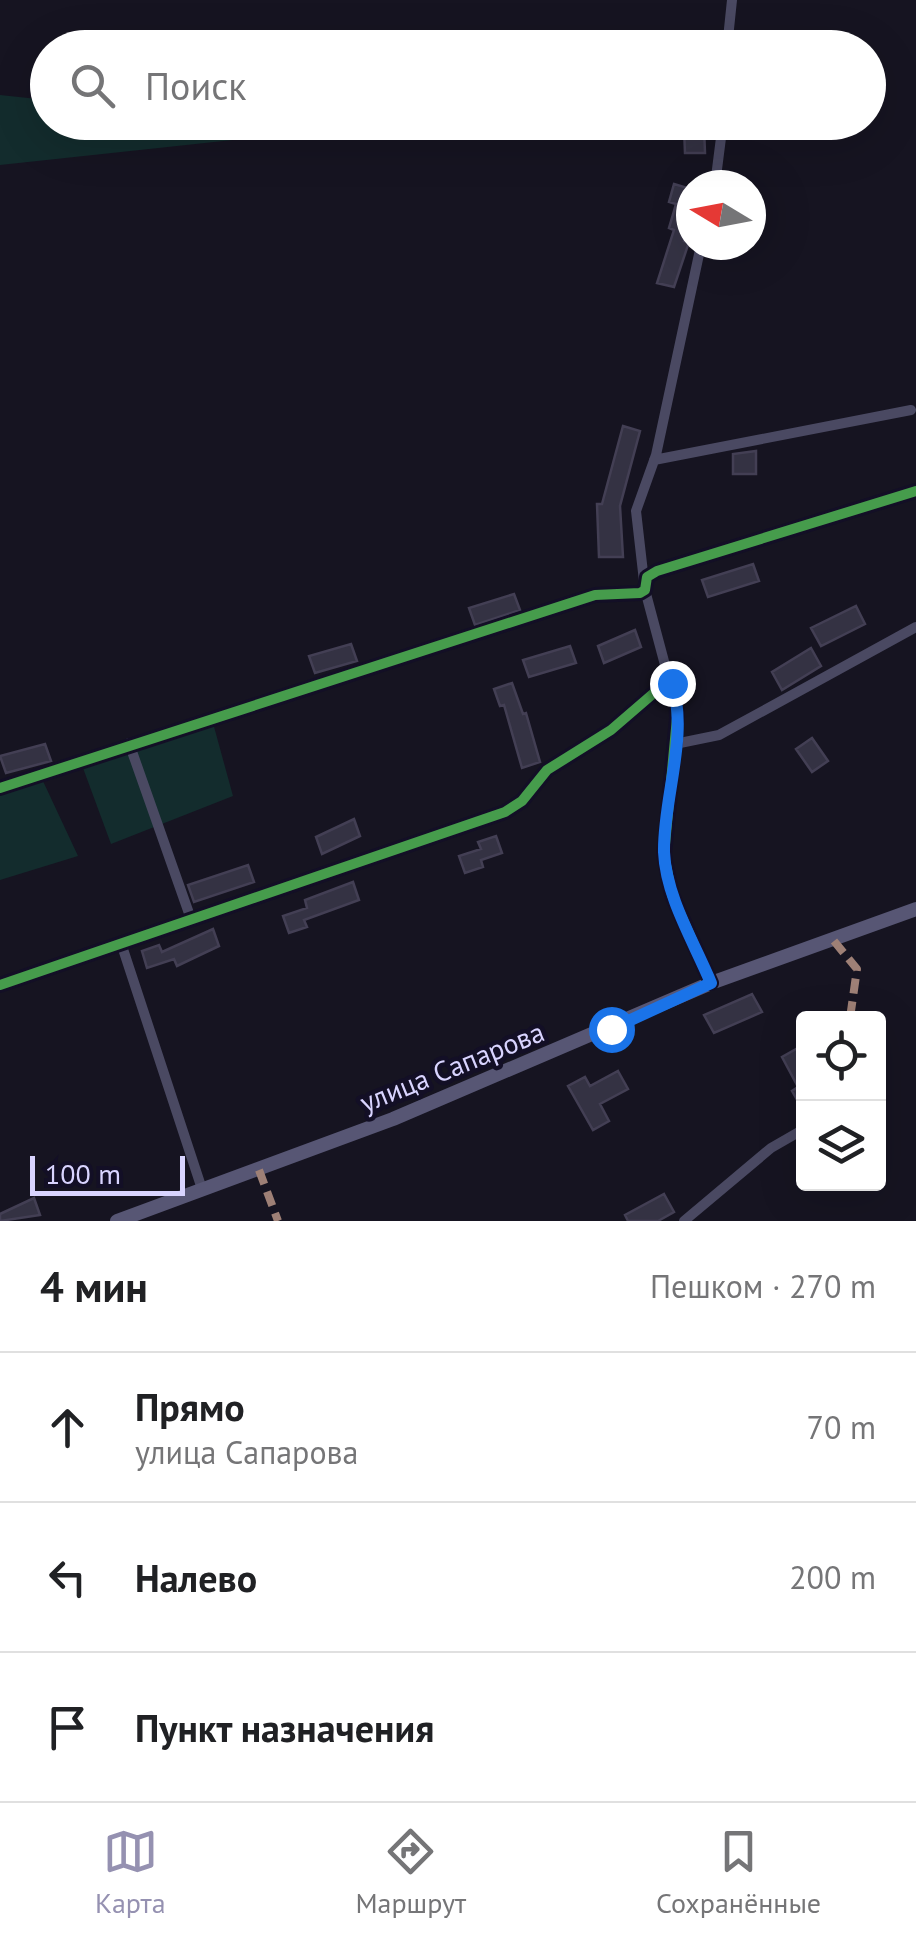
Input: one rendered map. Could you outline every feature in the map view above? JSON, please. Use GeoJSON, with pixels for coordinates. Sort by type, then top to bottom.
{"type":"FeatureCollection","features":[{"type":"Feature","properties":{"kind":"main road","name":"улица Сапарова"},"geometry":{"type":"LineString","coordinates":[[117,1221],[393,1119],[711,983],[916,909]]}},
{"type":"Feature","properties":{"kind":"street"},"geometry":{"type":"LineString","coordinates":[[728,30],[732,0]]}},
{"type":"Feature","properties":{"kind":"street"},"geometry":{"type":"LineString","coordinates":[[717,170],[721,140]]}},
{"type":"Feature","properties":{"kind":"street"},"geometry":{"type":"LineString","coordinates":[[698,260],[654,460],[636,511],[645,590],[668,680],[676,696],[664,856],[672,894],[711,983]]}},
{"type":"Feature","properties":{"kind":"street"},"geometry":{"type":"LineString","coordinates":[[654,460],[911,410]]}},
{"type":"Feature","properties":{"kind":"street"},"geometry":{"type":"LineString","coordinates":[[645,590],[649,574],[916,491]]}},
{"type":"Feature","properties":{"kind":"street"},"geometry":{"type":"LineString","coordinates":[[0,788],[129,743],[595,596],[645,590]]}},
{"type":"Feature","properties":{"kind":"street"},"geometry":{"type":"LineString","coordinates":[[675,744],[719,735],[916,627]]}},
{"type":"Feature","properties":{"kind":"street"},"geometry":{"type":"LineString","coordinates":[[0,985],[504,812],[522,801],[547,770],[611,730],[668,680]]}},
{"type":"Feature","properties":{"kind":"street"},"geometry":{"type":"LineString","coordinates":[[129,743],[191,919]]}},
{"type":"Feature","properties":{"kind":"street"},"geometry":{"type":"LineString","coordinates":[[121,943],[202,1189]]}},
{"type":"Feature","properties":{"kind":"street"},"geometry":{"type":"LineString","coordinates":[[684,1221],[770,1148],[796,1133]]}},
{"type":"Feature","properties":{"kind":"green space"},"geometry":{"type":"Polygon","coordinates":[[[0,95],[30,98],[30,140],[232,140],[0,165],[0,95]]]}},
{"type":"Feature","properties":{"kind":"green space"},"geometry":{"type":"Polygon","coordinates":[[[213,723],[233,796],[111,844],[83,768],[213,723]]]}},
{"type":"Feature","properties":{"kind":"green space"},"geometry":{"type":"Polygon","coordinates":[[[42,779],[78,856],[0,880],[0,796],[42,779]]]}},
{"type":"Feature","properties":{"kind":"building"},"geometry":{"type":"Polygon","coordinates":[[[684,140],[704,140],[705,153],[685,153],[684,140]]]}},
{"type":"Feature","properties":{"kind":"building"},"geometry":{"type":"Polygon","coordinates":[[[674,184],[676,185],[676,204],[669,202],[674,184]]]}},
{"type":"Feature","properties":{"kind":"building"},"geometry":{"type":"Polygon","coordinates":[[[676,204],[676,260],[683,260],[674,287],[657,283],[674,230],[669,228],[676,204]]]}},
{"type":"Feature","properties":{"kind":"building"},"geometry":{"type":"Polygon","coordinates":[[[623,426],[640,431],[620,506],[623,557],[599,557],[597,504],[602,504],[623,426]]]}},
{"type":"Feature","properties":{"kind":"building"},"geometry":{"type":"Polygon","coordinates":[[[756,451],[756,474],[733,474],[733,454],[756,451]]]}},
{"type":"Feature","properties":{"kind":"building"},"geometry":{"type":"Polygon","coordinates":[[[753,564],[759,581],[708,597],[702,580],[753,564]]]}},
{"type":"Feature","properties":{"kind":"building"},"geometry":{"type":"Polygon","coordinates":[[[514,594],[520,610],[475,625],[469,608],[514,594]]]}},
{"type":"Feature","properties":{"kind":"building"},"geometry":{"type":"Polygon","coordinates":[[[856,606],[865,624],[821,646],[811,628],[856,606]]]}},
{"type":"Feature","properties":{"kind":"building"},"geometry":{"type":"Polygon","coordinates":[[[635,630],[641,647],[604,663],[598,646],[635,630]]]}},
{"type":"Feature","properties":{"kind":"building"},"geometry":{"type":"Polygon","coordinates":[[[351,644],[357,661],[315,673],[309,656],[351,644]]]}},
{"type":"Feature","properties":{"kind":"building"},"geometry":{"type":"Polygon","coordinates":[[[570,646],[576,663],[529,677],[523,660],[570,646]]]}},
{"type":"Feature","properties":{"kind":"building"},"geometry":{"type":"Polygon","coordinates":[[[811,648],[821,666],[782,690],[772,672],[811,648]]]}},
{"type":"Feature","properties":{"kind":"building"},"geometry":{"type":"Polygon","coordinates":[[[512,683],[523,714],[526,713],[540,762],[522,768],[504,705],[500,706],[494,689],[512,683]]]}},
{"type":"Feature","properties":{"kind":"building"},"geometry":{"type":"Polygon","coordinates":[[[812,738],[828,761],[812,772],[796,749],[812,738]]]}},
{"type":"Feature","properties":{"kind":"building"},"geometry":{"type":"Polygon","coordinates":[[[45,744],[51,761],[6,773],[0,756],[45,744]]]}},
{"type":"Feature","properties":{"kind":"building"},"geometry":{"type":"Polygon","coordinates":[[[354,819],[360,836],[322,854],[316,837],[354,819]]]}},
{"type":"Feature","properties":{"kind":"building"},"geometry":{"type":"Polygon","coordinates":[[[496,836],[502,853],[481,860],[483,867],[465,873],[459,856],[481,849],[478,842],[496,836]]]}},
{"type":"Feature","properties":{"kind":"building"},"geometry":{"type":"Polygon","coordinates":[[[248,865],[254,882],[194,902],[188,885],[248,865]]]}},
{"type":"Feature","properties":{"kind":"building"},"geometry":{"type":"Polygon","coordinates":[[[353,882],[359,900],[304,920],[307,927],[289,933],[283,916],[307,908],[305,900],[353,882]]]}},
{"type":"Feature","properties":{"kind":"building"},"geometry":{"type":"Polygon","coordinates":[[[213,929],[219,946],[177,966],[174,959],[147,968],[142,951],[159,945],[162,952],[213,929]]]}},
{"type":"Feature","properties":{"kind":"building"},"geometry":{"type":"Polygon","coordinates":[[[752,994],[762,1012],[714,1033],[704,1015],[752,994]]]}},
{"type":"Feature","properties":{"kind":"building"},"geometry":{"type":"Polygon","coordinates":[[[796,1049],[796,1083],[782,1057],[796,1049]]]}},
{"type":"Feature","properties":{"kind":"building"},"geometry":{"type":"Polygon","coordinates":[[[618,1071],[628,1089],[600,1104],[609,1121],[593,1130],[568,1086],[585,1077],[590,1086],[618,1071]]]}},
{"type":"Feature","properties":{"kind":"building"},"geometry":{"type":"Polygon","coordinates":[[[664,1194],[674,1212],[658,1221],[628,1221],[625,1215],[664,1194]]]}},
{"type":"Feature","properties":{"kind":"building"},"geometry":{"type":"Polygon","coordinates":[[[34,1198],[40,1215],[0,1221],[0,1214],[34,1198]]]}},
{"type":"Feature","properties":{"kind":"marked path"},"geometry":{"type":"LineString","coordinates":[[834,941],[857,969],[851,1011]]}},
{"type":"Feature","properties":{"kind":"marked path"},"geometry":{"type":"LineString","coordinates":[[259,1170],[278,1221]]}},
{"type":"Feature","properties":{"kind":"cycle path"},"geometry":{"type":"LineString","coordinates":[[0,788],[595,595],[640,593],[645,590],[647,577],[657,571],[916,491]]}},
{"type":"Feature","properties":{"kind":"cycle path"},"geometry":{"type":"LineString","coordinates":[[0,985],[505,812],[522,801],[547,770],[611,730],[669,680],[676,696],[677,718],[664,855],[672,895],[711,983]]}},
{"type":"Feature","properties":{"kind":"route"},"geometry":{"type":"LineString","coordinates":[[611,1029],[711,983],[672,894],[664,856],[677,718],[672,683]]}}]}
